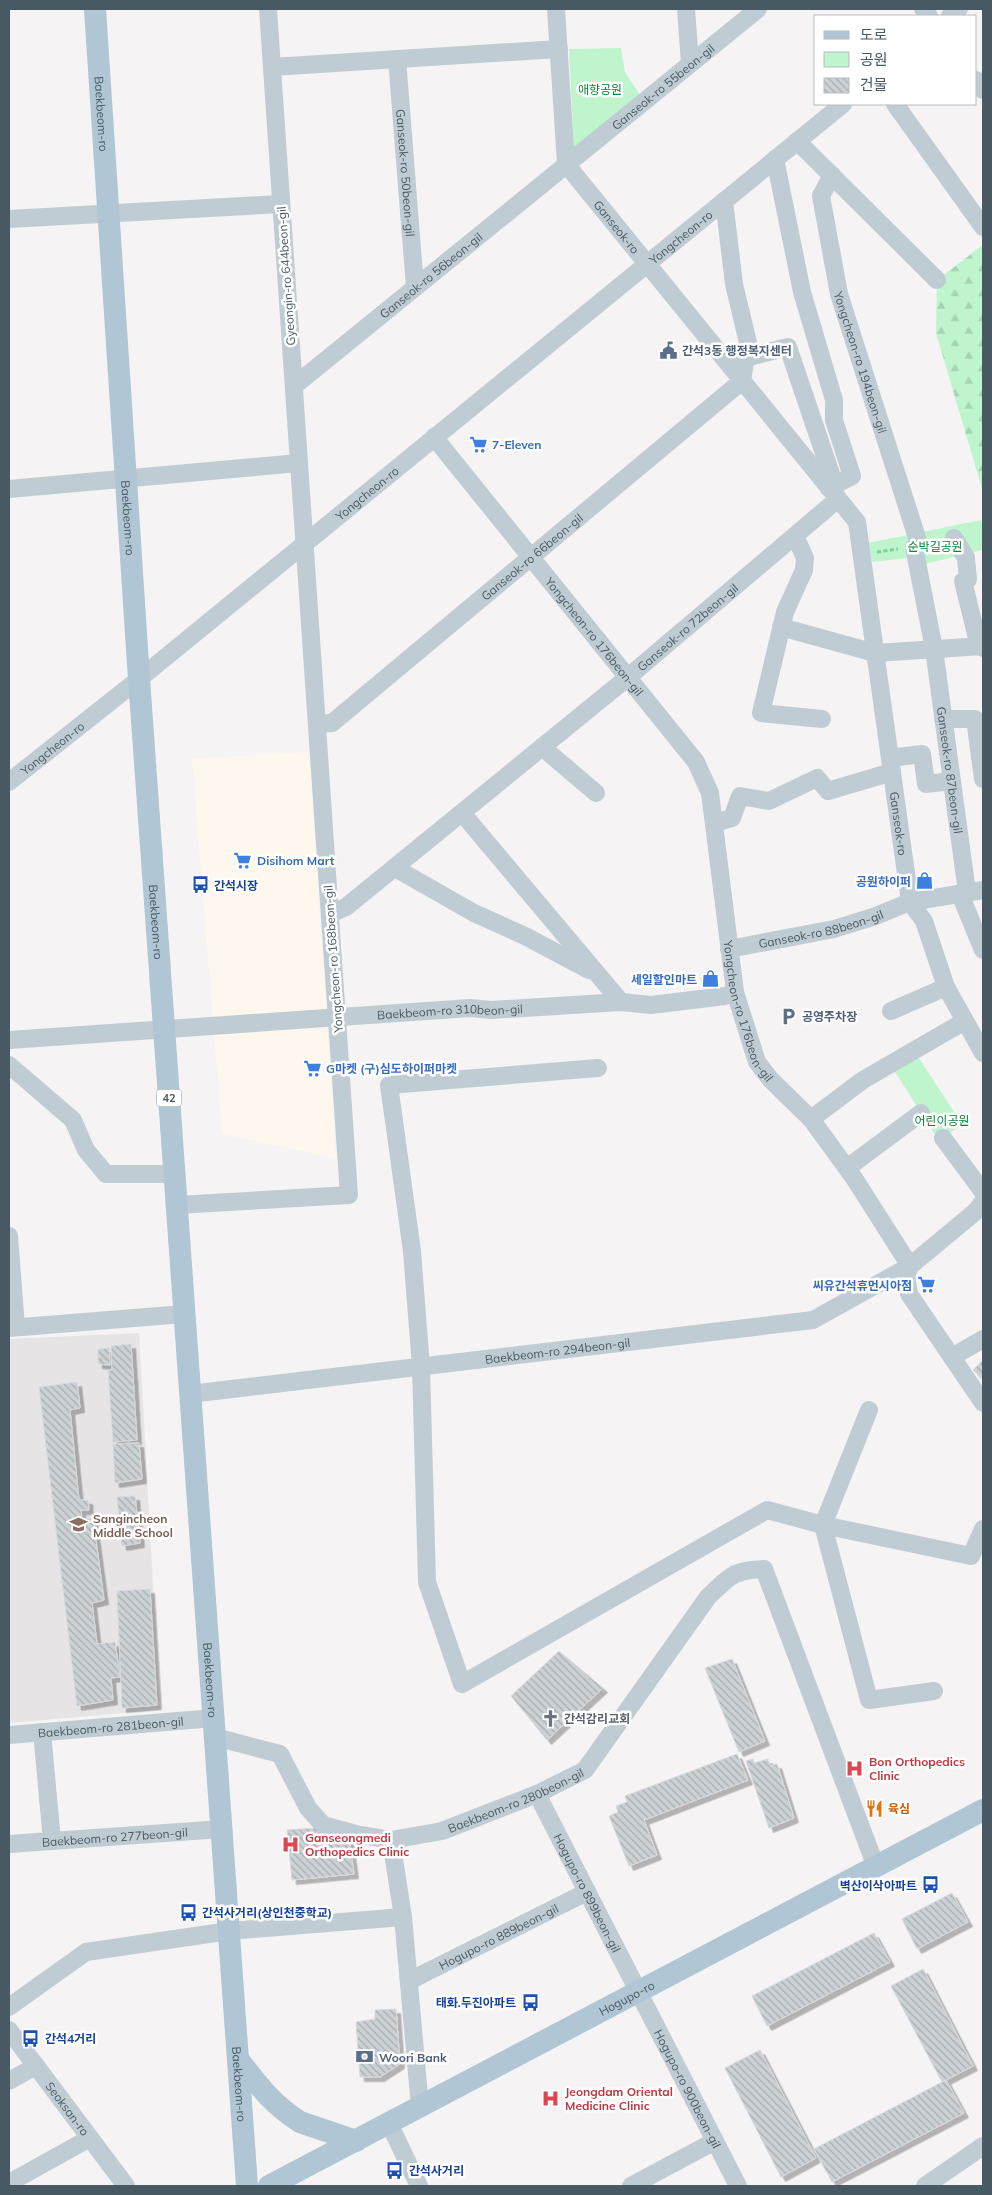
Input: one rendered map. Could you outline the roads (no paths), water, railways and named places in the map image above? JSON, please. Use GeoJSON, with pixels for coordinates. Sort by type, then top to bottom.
{"type":"FeatureCollection","features":[{"type":"Feature","properties":{"kind":"main road","name":"Baekbeom-ro"},"geometry":{"type":"LineString","coordinates":[[96,9],[139,679],[247,2186]]}},
{"type":"Feature","properties":{"kind":"main road","name":"Hogupo-ro"},"geometry":{"type":"LineString","coordinates":[[269,2186],[983,1810]]}},
{"type":"Feature","properties":{"kind":"main road"},"geometry":{"type":"LineString","coordinates":[[238,2060],[272,2102],[300,2122],[356,2141]]}},
{"type":"Feature","properties":{"kind":"street","name":"Gyeongin-ro 644beon-gil"},"geometry":{"type":"LineString","coordinates":[[268,9],[305,543]]}},
{"type":"Feature","properties":{"kind":"street"},"geometry":{"type":"LineString","coordinates":[[556,9],[566,164]]}},
{"type":"Feature","properties":{"kind":"street"},"geometry":{"type":"LineString","coordinates":[[686,9],[690,63]]}},
{"type":"Feature","properties":{"kind":"street","name":"Ganseok-ro 55beon-gil"},"geometry":{"type":"LineString","coordinates":[[566,164],[758,9]]}},
{"type":"Feature","properties":{"kind":"street"},"geometry":{"type":"LineString","coordinates":[[272,67],[559,49]]}},
{"type":"Feature","properties":{"kind":"street","name":"Ganseok-ro 50beon-gil"},"geometry":{"type":"LineString","coordinates":[[397,59],[415,287]]}},
{"type":"Feature","properties":{"kind":"street","name":"Yongcheon-ro"},"geometry":{"type":"LineString","coordinates":[[9,782],[139,679],[842,105]]}},
{"type":"Feature","properties":{"kind":"street"},"geometry":{"type":"LineString","coordinates":[[896,105],[983,228]]}},
{"type":"Feature","properties":{"kind":"street"},"geometry":{"type":"LineString","coordinates":[[797,141],[937,280]]}},
{"type":"Feature","properties":{"kind":"street"},"geometry":{"type":"LineString","coordinates":[[775,159],[802,292],[834,400],[834,420],[852,476],[830,489]]}},
{"type":"Feature","properties":{"kind":"street","name":"Ganseok-ro"},"geometry":{"type":"LineString","coordinates":[[566,164],[857,522],[910,902],[924,921],[946,987],[983,1053]]}},
{"type":"Feature","properties":{"kind":"street","name":"Ganseok-ro 56beon-gil"},"geometry":{"type":"LineString","coordinates":[[294,386],[566,164]]}},
{"type":"Feature","properties":{"kind":"street","name":"Yongcheon-ro 194beon-gil"},"geometry":{"type":"LineString","coordinates":[[832,175],[821,196],[839,294],[917,547],[934,649]]}},
{"type":"Feature","properties":{"kind":"street","name":"Yongcheon-ro"},"geometry":{"type":"LineString","coordinates":[[724,201],[734,284],[748,343],[742,381]]}},
{"type":"Feature","properties":{"kind":"street"},"geometry":{"type":"LineString","coordinates":[[9,219],[282,204]]}},
{"type":"Feature","properties":{"kind":"street"},"geometry":{"type":"LineString","coordinates":[[746,358],[788,346],[832,474],[830,489]]}},
{"type":"Feature","properties":{"kind":"street","name":"Ganseok-ro 66beon-gil"},"geometry":{"type":"LineString","coordinates":[[317,724],[332,722],[742,381]]}},
{"type":"Feature","properties":{"kind":"street","name":"Yongcheon-ro 176beon-gil"},"geometry":{"type":"LineString","coordinates":[[434,437],[696,762],[710,793],[735,992],[756,1062],[771,1080],[811,1119],[847,1168],[910,1266]]}},
{"type":"Feature","properties":{"kind":"street"},"geometry":{"type":"LineString","coordinates":[[9,489],[299,464]]}},
{"type":"Feature","properties":{"kind":"street","name":"Ganseok-ro 72beon-gil"},"geometry":{"type":"LineString","coordinates":[[330,914],[346,907],[462,813],[627,678],[795,536],[830,489]]}},
{"type":"Feature","properties":{"kind":"street"},"geometry":{"type":"LineString","coordinates":[[795,536],[805,558],[804,570],[785,612],[761,713],[822,719]]}},
{"type":"Feature","properties":{"kind":"street"},"geometry":{"type":"LineString","coordinates":[[781,627],[875,653],[982,647],[962,581],[968,579],[966,558],[954,538]]}},
{"type":"Feature","properties":{"kind":"street","name":"Yongcheon-ro 168beon-gil"},"geometry":{"type":"LineString","coordinates":[[177,1205],[349,1194],[305,543]]}},
{"type":"Feature","properties":{"kind":"street","name":"Ganseok-ro 87beon-gil"},"geometry":{"type":"LineString","coordinates":[[934,649],[943,720],[970,892],[983,950]]}},
{"type":"Feature","properties":{"kind":"street"},"geometry":{"type":"LineString","coordinates":[[943,720],[974,719],[983,779]]}},
{"type":"Feature","properties":{"kind":"street"},"geometry":{"type":"LineString","coordinates":[[542,747],[596,793]]}},
{"type":"Feature","properties":{"kind":"street"},"geometry":{"type":"LineString","coordinates":[[714,823],[732,818],[740,796],[769,801],[817,778],[828,791],[922,754],[926,784],[952,780]]}},
{"type":"Feature","properties":{"kind":"street"},"geometry":{"type":"LineString","coordinates":[[462,813],[621,1002]]}},
{"type":"Feature","properties":{"kind":"street"},"geometry":{"type":"LineString","coordinates":[[394,868],[474,913],[526,936],[598,975]]}},
{"type":"Feature","properties":{"kind":"street"},"geometry":{"type":"LineString","coordinates":[[910,902],[970,892]]}},
{"type":"Feature","properties":{"kind":"street","name":"Ganseok-ro 88beon-gil"},"geometry":{"type":"LineString","coordinates":[[730,949],[834,929],[873,917],[910,902]]}},
{"type":"Feature","properties":{"kind":"street"},"geometry":{"type":"LineString","coordinates":[[891,1011],[946,987]]}},
{"type":"Feature","properties":{"kind":"street","name":"Baekbeom-ro 310beon-gil"},"geometry":{"type":"LineString","coordinates":[[164,1028],[470,1008],[491,1010],[621,1002],[651,1005],[724,996],[735,992]]}},
{"type":"Feature","properties":{"kind":"street"},"geometry":{"type":"LineString","coordinates":[[811,1119],[863,1080],[964,1021]]}},
{"type":"Feature","properties":{"kind":"street"},"geometry":{"type":"LineString","coordinates":[[9,1040],[164,1028]]}},
{"type":"Feature","properties":{"kind":"street"},"geometry":{"type":"LineString","coordinates":[[9,1064],[73,1120],[86,1150],[106,1174],[174,1174]]}},
{"type":"Feature","properties":{"kind":"street"},"geometry":{"type":"LineString","coordinates":[[598,1068],[389,1084],[412,1251],[421,1366],[427,1582],[462,1684],[767,1510],[823,1525],[971,1556],[983,1529]]}},
{"type":"Feature","properties":{"kind":"street"},"geometry":{"type":"LineString","coordinates":[[847,1168],[921,1113]]}},
{"type":"Feature","properties":{"kind":"street"},"geometry":{"type":"LineString","coordinates":[[943,1138],[983,1192]]}},
{"type":"Feature","properties":{"kind":"street"},"geometry":{"type":"LineString","coordinates":[[981,1210],[910,1266],[906,1276],[909,1294],[983,1403]]}},
{"type":"Feature","properties":{"kind":"street"},"geometry":{"type":"LineString","coordinates":[[9,1236],[12,1328],[184,1314]]}},
{"type":"Feature","properties":{"kind":"street","name":"Baekbeom-ro 294beon-gil"},"geometry":{"type":"LineString","coordinates":[[190,1394],[813,1320],[910,1266]]}},
{"type":"Feature","properties":{"kind":"street"},"geometry":{"type":"LineString","coordinates":[[952,1357],[983,1339]]}},
{"type":"Feature","properties":{"kind":"street"},"geometry":{"type":"LineString","coordinates":[[869,1410],[823,1525],[869,1700],[934,1690]]}},
{"type":"Feature","properties":{"kind":"street","name":"Baekbeom-ro 280beon-gil"},"geometry":{"type":"LineString","coordinates":[[214,1727],[280,1754],[308,1808],[323,1825],[356,1834],[391,1840],[442,1831],[536,1794],[585,1770],[708,1597],[733,1574],[746,1570],[764,1569],[876,1866]]}},
{"type":"Feature","properties":{"kind":"street","name":"Baekbeom-ro 281beon-gil"},"geometry":{"type":"LineString","coordinates":[[9,1735],[42,1732],[214,1727]]}},
{"type":"Feature","properties":{"kind":"street"},"geometry":{"type":"LineString","coordinates":[[42,1732],[52,1841]]}},
{"type":"Feature","properties":{"kind":"street","name":"Hogupo-ro 899beon-gil"},"geometry":{"type":"LineString","coordinates":[[536,1794],[638,1992]]}},
{"type":"Feature","properties":{"kind":"street","name":"Baekbeom-ro 277beon-gil"},"geometry":{"type":"LineString","coordinates":[[9,1844],[222,1829]]}},
{"type":"Feature","properties":{"kind":"street"},"geometry":{"type":"LineString","coordinates":[[391,1840],[403,1917],[420,2107]]}},
{"type":"Feature","properties":{"kind":"street","name":"Hogupo-ro 889beon-gil"},"geometry":{"type":"LineString","coordinates":[[409,1981],[587,1892]]}},
{"type":"Feature","properties":{"kind":"street"},"geometry":{"type":"LineString","coordinates":[[9,2007],[86,1952],[229,1931],[403,1917]]}},
{"type":"Feature","properties":{"kind":"street","name":"Hogupo-ro 900beon-gil"},"geometry":{"type":"LineString","coordinates":[[638,1992],[738,2186]]}},
{"type":"Feature","properties":{"kind":"street","name":"Seoksan-ro"},"geometry":{"type":"LineString","coordinates":[[9,2030],[126,2186]]}},
{"type":"Feature","properties":{"kind":"street"},"geometry":{"type":"LineString","coordinates":[[9,2080],[36,2066]]}},
{"type":"Feature","properties":{"kind":"street"},"geometry":{"type":"LineString","coordinates":[[389,2123],[419,2186]]}},
{"type":"Feature","properties":{"kind":"street"},"geometry":{"type":"LineString","coordinates":[[9,2183],[90,2138]]}},
{"type":"Feature","properties":{"kind":"street"},"geometry":{"type":"LineString","coordinates":[[631,2186],[715,2141]]}},
{"type":"Feature","properties":{"kind":"street"},"geometry":{"type":"LineString","coordinates":[[925,2186],[947,2180],[983,2146]]}},
{"type":"Feature","properties":{"kind":"place","name":"간석3동 행정복지센터"},"geometry":{"type":"Point","coordinates":[668,350]}},
{"type":"Feature","properties":{"kind":"place","name":"7-Eleven"},"geometry":{"type":"Point","coordinates":[478,444]}},
{"type":"Feature","properties":{"kind":"place","name":"Disihom Mart"},"geometry":{"type":"Point","coordinates":[243,860]}},
{"type":"Feature","properties":{"kind":"place","name":"공원하이퍼"},"geometry":{"type":"Point","coordinates":[925,881]}},
{"type":"Feature","properties":{"kind":"place","name":"간석시장"},"geometry":{"type":"Point","coordinates":[200,885]}},
{"type":"Feature","properties":{"kind":"place","name":"세일할인마트"},"geometry":{"type":"Point","coordinates":[711,979]}},
{"type":"Feature","properties":{"kind":"place","name":"공영주차장"},"geometry":{"type":"Point","coordinates":[788,1016]}},
{"type":"Feature","properties":{"kind":"place","name":"G마켓 (구)심도하이퍼마켓"},"geometry":{"type":"Point","coordinates":[312,1068]}},
{"type":"Feature","properties":{"kind":"place","name":"씨유간석휴먼시아점"},"geometry":{"type":"Point","coordinates":[926,1285]}},
{"type":"Feature","properties":{"kind":"place","name":"Sangincheon Middle School"},"geometry":{"type":"Point","coordinates":[79,1525]}},
{"type":"Feature","properties":{"kind":"place","name":"간석감리교회"},"geometry":{"type":"Point","coordinates":[550,1718]}},
{"type":"Feature","properties":{"kind":"place","name":"Bon Orthopedics Clinic"},"geometry":{"type":"Point","coordinates":[855,1768]}},
{"type":"Feature","properties":{"kind":"place","name":"육심"},"geometry":{"type":"Point","coordinates":[874,1808]}},
{"type":"Feature","properties":{"kind":"place","name":"Ganseongmedi Orthopedics Clinic"},"geometry":{"type":"Point","coordinates":[291,1844]}},
{"type":"Feature","properties":{"kind":"place","name":"벽산이삭아파트"},"geometry":{"type":"Point","coordinates":[931,1885]}},
{"type":"Feature","properties":{"kind":"place","name":"간석사거리(상인천중학교)"},"geometry":{"type":"Point","coordinates":[188,1912]}},
{"type":"Feature","properties":{"kind":"place","name":"태화.두진아파트"},"geometry":{"type":"Point","coordinates":[530,2002]}},
{"type":"Feature","properties":{"kind":"place","name":"간석4거리"},"geometry":{"type":"Point","coordinates":[31,2038]}},
{"type":"Feature","properties":{"kind":"place","name":"Woori Bank"},"geometry":{"type":"Point","coordinates":[365,2057]}},
{"type":"Feature","properties":{"kind":"place","name":"Jeongdam Oriental Medicine Clinic"},"geometry":{"type":"Point","coordinates":[551,2098]}},
{"type":"Feature","properties":{"kind":"place","name":"간석사거리"},"geometry":{"type":"Point","coordinates":[395,2170]}},
{"type":"Feature","properties":{"kind":"park label","name":"애향공원"},"geometry":{"type":"Point","coordinates":[600,89]}},
{"type":"Feature","properties":{"kind":"park label","name":"순박길공원"},"geometry":{"type":"Point","coordinates":[935,546]}},
{"type":"Feature","properties":{"kind":"park label","name":"어린이공원"},"geometry":{"type":"Point","coordinates":[942,1120]}}]}
